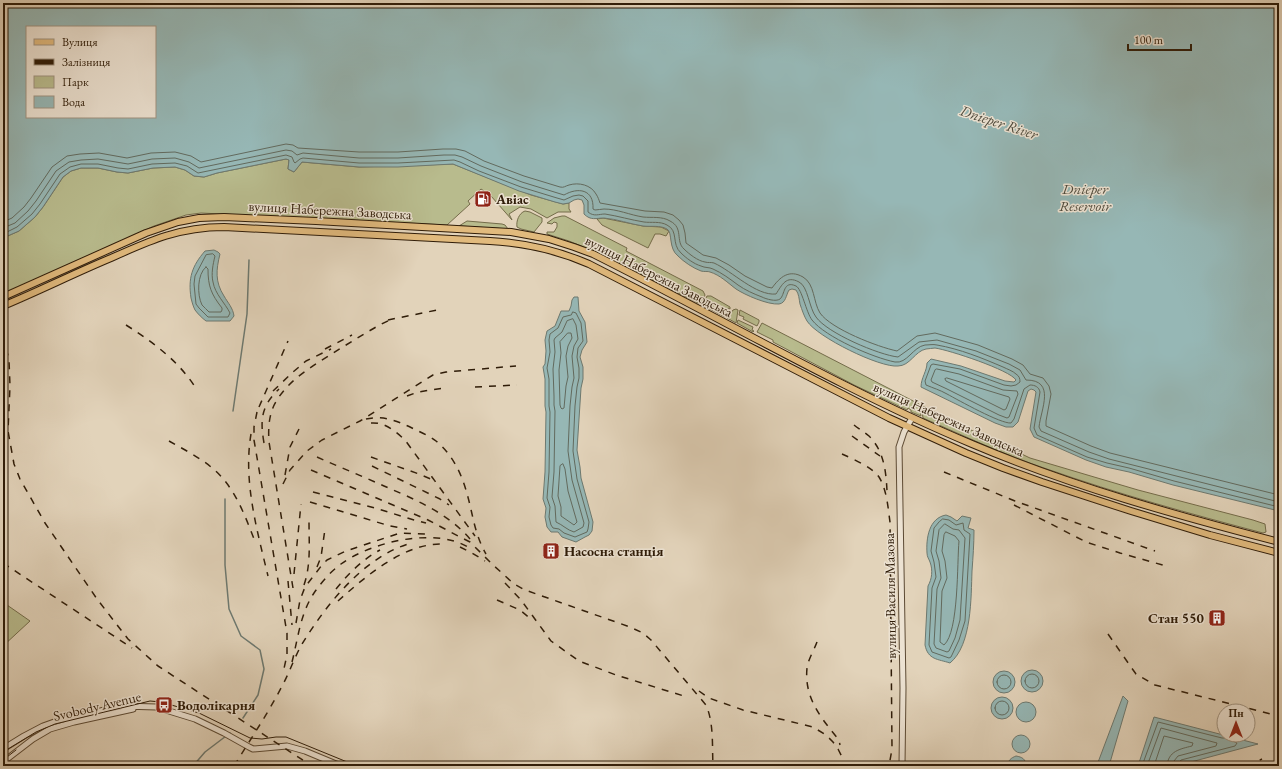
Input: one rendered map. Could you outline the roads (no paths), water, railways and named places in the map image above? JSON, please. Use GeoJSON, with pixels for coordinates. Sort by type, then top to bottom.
{"type":"FeatureCollection","features":[{"type":"Feature","properties":{"kind":"main road","name":"вулиця Набережна Заводська"},"geometry":{"type":"LineString","coordinates":[[3,297],[162,226],[188,219],[214,217],[284,220],[491,230],[522,234],[562,243],[592,254],[855,390],[970,444],[1045,473],[1184,516],[1279,542]]}},
{"type":"Feature","properties":{"kind":"main road","name":"вулиця Набережна Заводська"},"geometry":{"type":"LineString","coordinates":[[3,306],[149,241],[190,229],[224,227],[510,242],[534,246],[559,252],[589,264],[907,427],[997,466],[1131,511],[1203,533],[1279,553]]}},
{"type":"Feature","properties":{"kind":"street","name":"вулиця Василя Мазова"},"geometry":{"type":"LineString","coordinates":[[902,766],[903,696],[899,447],[912,418]]}},
{"type":"Feature","properties":{"kind":"street","name":"Svobody Avenue"},"geometry":{"type":"LineString","coordinates":[[3,750],[30,733],[57,721],[118,706],[150,706]]}},
{"type":"Feature","properties":{"kind":"street"},"geometry":{"type":"LineString","coordinates":[[150,706],[162,708],[195,719],[224,733],[244,746],[253,749],[287,746],[305,751],[342,766]]}},
{"type":"Feature","properties":{"kind":"street","name":"Svobody Avenue"},"geometry":{"type":"LineString","coordinates":[[3,762],[33,739],[50,729],[113,713],[150,706]]}},
{"type":"Feature","properties":{"kind":"water","name":"Dnieper Reservoir"},"geometry":{"type":"Polygon","coordinates":[[[3,3],[1279,3],[1279,511],[1106,467],[1086,460],[1034,437],[1030,429],[1036,392],[1031,389],[1028,391],[1018,422],[1013,427],[1006,427],[995,423],[921,387],[921,384],[927,363],[931,359],[961,366],[1005,381],[1014,382],[1016,380],[1003,371],[965,356],[935,348],[922,350],[906,364],[898,366],[889,365],[864,357],[835,343],[813,328],[805,317],[796,290],[789,290],[784,300],[779,304],[769,303],[757,299],[740,291],[714,273],[701,271],[689,265],[680,258],[673,249],[670,234],[667,229],[604,218],[591,218],[584,214],[584,205],[582,200],[578,199],[563,204],[555,202],[519,191],[453,164],[398,167],[359,167],[302,162],[294,172],[288,169],[289,160],[286,159],[204,177],[194,176],[185,170],[175,167],[153,168],[128,173],[98,168],[81,168],[71,171],[63,177],[35,217],[19,231],[3,238],[3,3]]]}},
{"type":"Feature","properties":{"kind":"water"},"geometry":{"type":"Polygon","coordinates":[[[214,250],[220,254],[217,271],[219,286],[234,316],[230,321],[206,321],[195,310],[191,298],[190,284],[194,267],[205,251],[214,250]]]}},
{"type":"Feature","properties":{"kind":"water"},"geometry":{"type":"Polygon","coordinates":[[[574,297],[578,297],[579,311],[585,322],[587,342],[580,357],[583,367],[583,379],[581,388],[577,450],[581,478],[593,522],[592,531],[589,535],[576,542],[562,537],[558,532],[551,532],[547,527],[545,517],[546,508],[543,499],[546,412],[543,367],[545,364],[546,351],[545,340],[547,331],[555,326],[561,311],[569,311],[574,297]]]}},
{"type":"Feature","properties":{"kind":"water"},"geometry":{"type":"Polygon","coordinates":[[[946,515],[957,521],[962,516],[971,518],[968,528],[974,530],[969,620],[963,645],[950,663],[938,660],[928,654],[925,645],[928,586],[932,571],[927,554],[927,541],[932,524],[940,517],[946,515]]]}},
{"type":"Feature","properties":{"kind":"water"},"geometry":{"type":"Polygon","coordinates":[[[1032,670],[1040,673],[1043,681],[1040,689],[1032,692],[1024,689],[1021,681],[1024,673],[1032,670]]]}},
{"type":"Feature","properties":{"kind":"water"},"geometry":{"type":"Polygon","coordinates":[[[1004,671],[1012,674],[1015,682],[1012,690],[1004,693],[996,690],[993,682],[996,674],[1004,671]]]}},
{"type":"Feature","properties":{"kind":"water"},"geometry":{"type":"Polygon","coordinates":[[[1123,696],[1128,701],[1109,766],[1075,766],[1097,765],[1123,696]]]}},
{"type":"Feature","properties":{"kind":"water"},"geometry":{"type":"Polygon","coordinates":[[[1002,697],[1010,700],[1013,708],[1010,716],[1002,719],[994,716],[991,708],[994,700],[1002,697]]]}},
{"type":"Feature","properties":{"kind":"water"},"geometry":{"type":"Polygon","coordinates":[[[1026,702],[1033,705],[1036,712],[1033,719],[1026,722],[1019,719],[1016,712],[1019,705],[1026,702]]]}},
{"type":"Feature","properties":{"kind":"water"},"geometry":{"type":"Polygon","coordinates":[[[1154,717],[1216,733],[1216,743],[1258,744],[1176,766],[1138,766],[1154,717]]]}},
{"type":"Feature","properties":{"kind":"water"},"geometry":{"type":"Polygon","coordinates":[[[1017,735],[1025,735],[1030,740],[1028,751],[1025,753],[1017,753],[1012,748],[1012,740],[1017,735]]]}},
{"type":"Feature","properties":{"kind":"water"},"geometry":{"type":"Polygon","coordinates":[[[1016,756],[1023,759],[1026,766],[1008,766],[1010,760],[1016,756]]]}},
{"type":"Feature","properties":{"kind":"waterway"},"geometry":{"type":"LineString","coordinates":[[233,411],[247,314],[249,260]]}},
{"type":"Feature","properties":{"kind":"waterway"},"geometry":{"type":"LineString","coordinates":[[225,499],[225,565],[229,609],[241,636],[260,650],[264,669],[258,695],[243,718]]}},
{"type":"Feature","properties":{"kind":"waterway"},"geometry":{"type":"LineString","coordinates":[[193,766],[205,752],[230,733]]}},
{"type":"Feature","properties":{"kind":"tram line"},"geometry":{"type":"LineString","coordinates":[[3,752],[36,732],[55,724],[150,701],[161,702],[199,713],[250,738],[262,739],[286,737],[357,766]]}},
{"type":"Feature","properties":{"kind":"tram line"},"geometry":{"type":"LineString","coordinates":[[3,760],[16,750]]}},
{"type":"Feature","properties":{"kind":"railway"},"geometry":{"type":"LineString","coordinates":[[388,320],[442,309]]}},
{"type":"Feature","properties":{"kind":"railway"},"geometry":{"type":"LineString","coordinates":[[293,588],[269,442],[269,425],[272,410],[283,392],[297,377],[341,348],[392,319]]}},
{"type":"Feature","properties":{"kind":"railway"},"geometry":{"type":"LineString","coordinates":[[126,325],[165,353],[183,370],[197,390]]}},
{"type":"Feature","properties":{"kind":"railway"},"geometry":{"type":"LineString","coordinates":[[3,335],[9,360],[10,386],[8,431],[14,464],[20,479],[45,523],[97,599],[128,639],[158,666],[312,766]]}},
{"type":"Feature","properties":{"kind":"railway"},"geometry":{"type":"LineString","coordinates":[[325,349],[352,335]]}},
{"type":"Feature","properties":{"kind":"railway"},"geometry":{"type":"LineString","coordinates":[[259,407],[288,341]]}},
{"type":"Feature","properties":{"kind":"railway"},"geometry":{"type":"LineString","coordinates":[[273,391],[306,361],[331,349]]}},
{"type":"Feature","properties":{"kind":"railway"},"geometry":{"type":"LineString","coordinates":[[283,484],[290,470],[307,451],[322,440],[360,421],[433,375],[446,372],[516,366]]}},
{"type":"Feature","properties":{"kind":"railway"},"geometry":{"type":"LineString","coordinates":[[475,387],[517,385]]}},
{"type":"Feature","properties":{"kind":"railway"},"geometry":{"type":"LineString","coordinates":[[407,396],[418,392],[444,388]]}},
{"type":"Feature","properties":{"kind":"railway"},"geometry":{"type":"LineString","coordinates":[[264,443],[262,427],[263,414],[268,401],[279,389]]}},
{"type":"Feature","properties":{"kind":"railway"},"geometry":{"type":"LineString","coordinates":[[257,412],[254,427],[254,440],[287,633],[287,655],[283,673]]}},
{"type":"Feature","properties":{"kind":"railway"},"geometry":{"type":"LineString","coordinates":[[366,419],[384,418],[401,423],[431,437],[444,448],[456,465],[464,484],[474,524],[481,545],[486,554]]}},
{"type":"Feature","properties":{"kind":"railway"},"geometry":{"type":"LineString","coordinates":[[371,423],[381,424],[394,430],[405,440],[475,536]]}},
{"type":"Feature","properties":{"kind":"railway"},"geometry":{"type":"LineString","coordinates":[[854,425],[869,436],[878,448],[885,469],[887,491]]}},
{"type":"Feature","properties":{"kind":"railway"},"geometry":{"type":"LineString","coordinates":[[285,475],[290,447],[299,429]]}},
{"type":"Feature","properties":{"kind":"railway"},"geometry":{"type":"LineString","coordinates":[[251,434],[249,470],[252,505],[268,576]]}},
{"type":"Feature","properties":{"kind":"railway"},"geometry":{"type":"LineString","coordinates":[[852,436],[880,456]]}},
{"type":"Feature","properties":{"kind":"railway"},"geometry":{"type":"LineString","coordinates":[[169,441],[206,463],[227,483],[248,523],[256,544]]}},
{"type":"Feature","properties":{"kind":"railway"},"geometry":{"type":"LineString","coordinates":[[842,454],[876,473],[882,482],[888,505],[890,522],[892,749],[889,766]]}},
{"type":"Feature","properties":{"kind":"railway"},"geometry":{"type":"LineString","coordinates":[[317,457],[407,496],[430,508],[452,522],[470,539]]}},
{"type":"Feature","properties":{"kind":"railway"},"geometry":{"type":"LineString","coordinates":[[371,457],[433,480]]}},
{"type":"Feature","properties":{"kind":"railway"},"geometry":{"type":"LineString","coordinates":[[372,466],[440,499],[449,505]]}},
{"type":"Feature","properties":{"kind":"railway"},"geometry":{"type":"LineString","coordinates":[[311,470],[428,520],[470,542],[514,584],[525,590],[643,633],[651,640],[706,705],[709,712],[711,727],[713,766]]}},
{"type":"Feature","properties":{"kind":"railway"},"geometry":{"type":"LineString","coordinates":[[944,472],[1015,501],[1155,551]]}},
{"type":"Feature","properties":{"kind":"railway"},"geometry":{"type":"LineString","coordinates":[[313,492],[426,523]]}},
{"type":"Feature","properties":{"kind":"railway"},"geometry":{"type":"LineString","coordinates":[[310,502],[390,526],[407,529]]}},
{"type":"Feature","properties":{"kind":"railway"},"geometry":{"type":"LineString","coordinates":[[294,574],[301,504]]}},
{"type":"Feature","properties":{"kind":"railway"},"geometry":{"type":"LineString","coordinates":[[1014,505],[1086,542],[1166,566]]}},
{"type":"Feature","properties":{"kind":"railway"},"geometry":{"type":"LineString","coordinates":[[304,585],[309,562],[309,522]]}},
{"type":"Feature","properties":{"kind":"railway"},"geometry":{"type":"LineString","coordinates":[[317,567],[321,557],[325,529]]}},
{"type":"Feature","properties":{"kind":"railway"},"geometry":{"type":"LineString","coordinates":[[296,623],[300,600],[305,587],[327,560],[346,551],[400,533],[426,534]]}},
{"type":"Feature","properties":{"kind":"railway"},"geometry":{"type":"LineString","coordinates":[[292,662],[302,618],[309,601],[333,570],[341,564],[369,549],[403,540],[438,538],[454,541],[468,547]]}},
{"type":"Feature","properties":{"kind":"railway"},"geometry":{"type":"LineString","coordinates":[[234,766],[276,698],[302,644],[322,614],[334,599],[361,572],[376,560],[408,544]]}},
{"type":"Feature","properties":{"kind":"railway"},"geometry":{"type":"LineString","coordinates":[[338,601],[373,572],[400,555],[428,545],[443,544]]}},
{"type":"Feature","properties":{"kind":"railway"},"geometry":{"type":"LineString","coordinates":[[460,547],[485,561]]}},
{"type":"Feature","properties":{"kind":"railway"},"geometry":{"type":"LineString","coordinates":[[336,589],[356,567],[380,550]]}},
{"type":"Feature","properties":{"kind":"railway"},"geometry":{"type":"LineString","coordinates":[[3,563],[132,648]]}},
{"type":"Feature","properties":{"kind":"railway"},"geometry":{"type":"LineString","coordinates":[[288,581],[292,625]]}},
{"type":"Feature","properties":{"kind":"railway"},"geometry":{"type":"LineString","coordinates":[[505,583],[521,600],[551,641],[579,661],[616,675],[687,697]]}},
{"type":"Feature","properties":{"kind":"railway"},"geometry":{"type":"LineString","coordinates":[[497,600],[520,610],[532,620]]}},
{"type":"Feature","properties":{"kind":"railway"},"geometry":{"type":"LineString","coordinates":[[1108,634],[1136,674],[1155,685],[1279,716]]}},
{"type":"Feature","properties":{"kind":"railway"},"geometry":{"type":"LineString","coordinates":[[817,642],[807,668],[808,689],[815,707],[839,740],[840,745]]}},
{"type":"Feature","properties":{"kind":"railway"},"geometry":{"type":"LineString","coordinates":[[699,691],[709,698],[743,710],[813,727],[826,735],[833,742],[845,763]]}},
{"type":"Feature","properties":{"kind":"railway"},"geometry":{"type":"LineString","coordinates":[[1247,766],[1262,759]]}},
{"type":"Feature","properties":{"kind":"place","name":"Авіас"},"geometry":{"type":"Point","coordinates":[483,199]}},
{"type":"Feature","properties":{"kind":"place","name":"Насосна станція"},"geometry":{"type":"Point","coordinates":[551,551]}},
{"type":"Feature","properties":{"kind":"place","name":"Стан 550"},"geometry":{"type":"Point","coordinates":[1217,618]}},
{"type":"Feature","properties":{"kind":"place","name":"Водолікарня"},"geometry":{"type":"Point","coordinates":[164,705]}},
{"type":"Feature","properties":{"kind":"water label","name":"Dnieper River"},"geometry":{"type":"Point","coordinates":[999,122]}}]}
